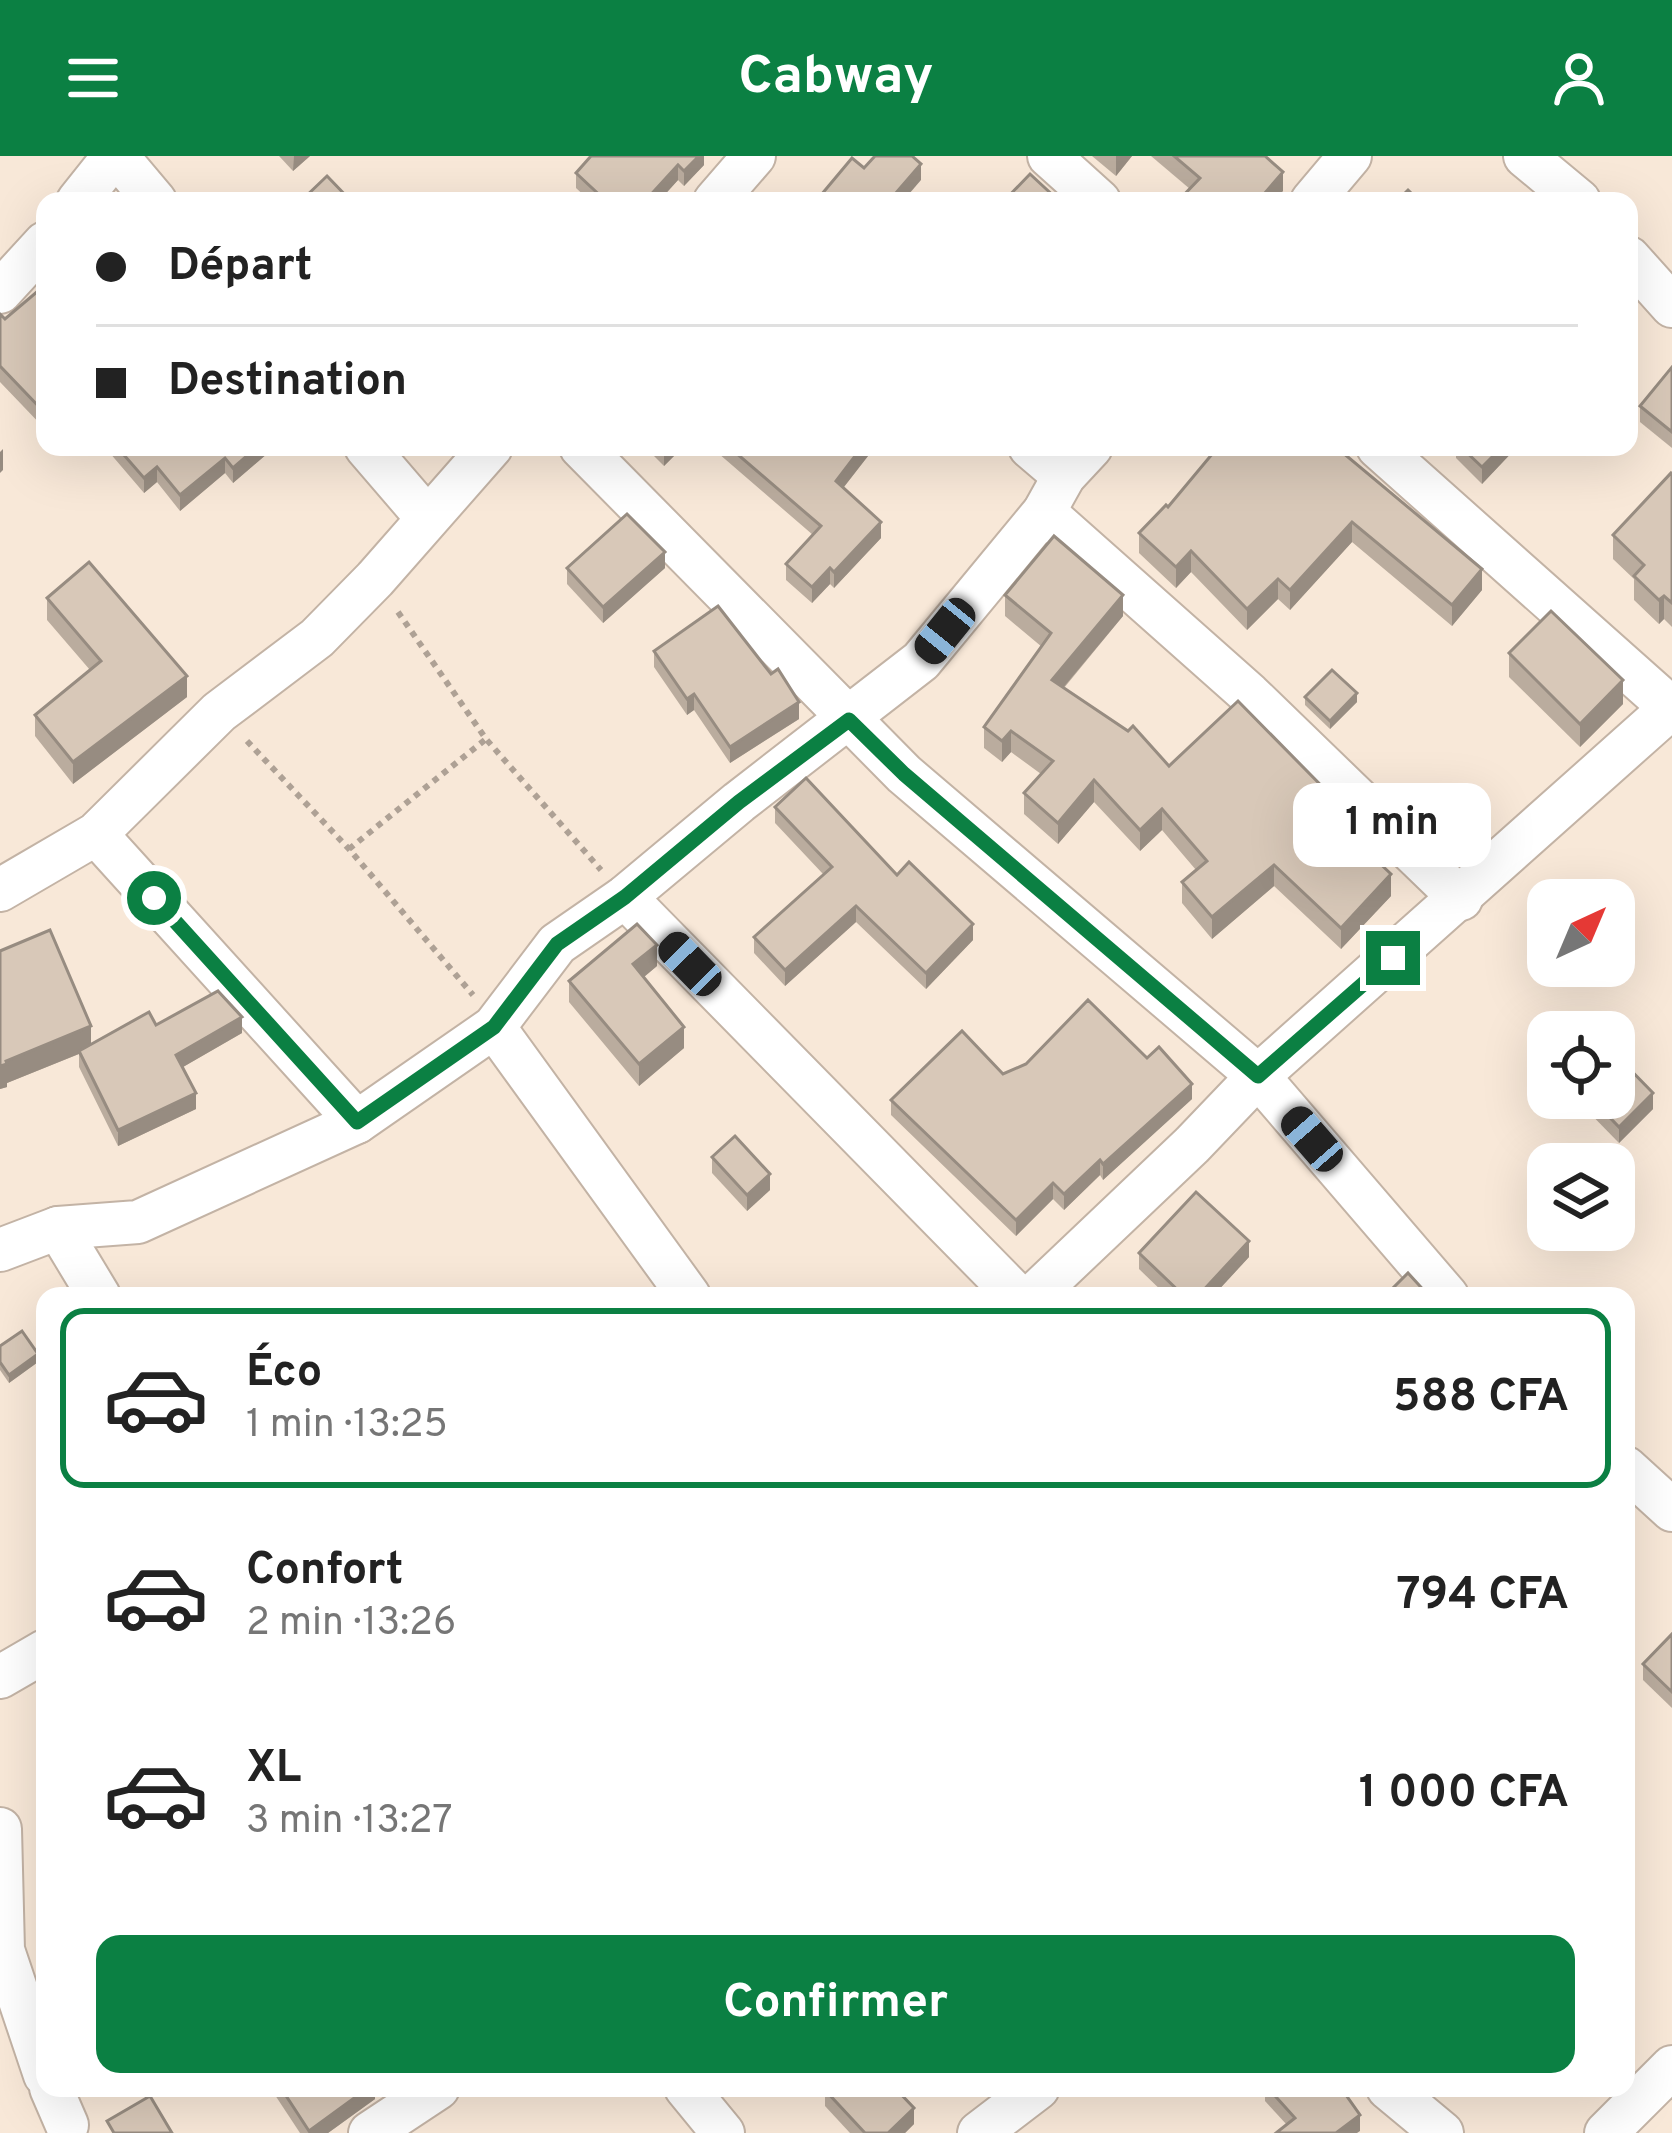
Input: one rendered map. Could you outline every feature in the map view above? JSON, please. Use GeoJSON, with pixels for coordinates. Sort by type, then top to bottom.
{"type":"FeatureCollection","features":[{"type":"Feature","properties":{"kind":"street"},"geometry":{"type":"LineString","coordinates":[[86,192],[116,156],[147,192]]}},
{"type":"Feature","properties":{"kind":"street"},"geometry":{"type":"LineString","coordinates":[[1049,156],[1089,192]]}},
{"type":"Feature","properties":{"kind":"street"},"geometry":{"type":"LineString","coordinates":[[1320,192],[1350,156]]}},
{"type":"Feature","properties":{"kind":"street"},"geometry":{"type":"LineString","coordinates":[[1525,156],[1568,192]]}},
{"type":"Feature","properties":{"kind":"street"},"geometry":{"type":"LineString","coordinates":[[0,292],[36,253]]}},
{"type":"Feature","properties":{"kind":"street"},"geometry":{"type":"LineString","coordinates":[[1638,268],[1672,306]]}},
{"type":"Feature","properties":{"kind":"street"},"geometry":{"type":"LineString","coordinates":[[374,456],[427,518]]}},
{"type":"Feature","properties":{"kind":"street"},"geometry":{"type":"LineString","coordinates":[[0,890],[96,834],[220,712],[317,638],[483,456]]}},
{"type":"Feature","properties":{"kind":"street"},"geometry":{"type":"LineString","coordinates":[[590,456],[904,774],[1258,1076],[1440,1287]]}},
{"type":"Feature","properties":{"kind":"street"},"geometry":{"type":"LineString","coordinates":[[1040,456],[1066,478],[1249,694],[1461,899]]}},
{"type":"Feature","properties":{"kind":"street"},"geometry":{"type":"LineString","coordinates":[[1042,1287],[1258,1076],[1672,707],[1388,456]]}},
{"type":"Feature","properties":{"kind":"street"},"geometry":{"type":"LineString","coordinates":[[0,1250],[58,1228],[138,1222],[357,1122],[494,1027],[557,944],[625,897],[921,661],[1066,478]]}},
{"type":"Feature","properties":{"kind":"street"},"geometry":{"type":"LineString","coordinates":[[96,834],[357,1122]]}},
{"type":"Feature","properties":{"kind":"street"},"geometry":{"type":"LineString","coordinates":[[625,897],[1008,1287]]}},
{"type":"Feature","properties":{"kind":"street"},"geometry":{"type":"LineString","coordinates":[[494,1027],[682,1287]]}},
{"type":"Feature","properties":{"kind":"street"},"geometry":{"type":"LineString","coordinates":[[58,1228],[94,1287]]}},
{"type":"Feature","properties":{"kind":"street"},"geometry":{"type":"LineString","coordinates":[[1635,1476],[1672,1510]]}},
{"type":"Feature","properties":{"kind":"street"},"geometry":{"type":"LineString","coordinates":[[0,1677],[36,1656]]}},
{"type":"Feature","properties":{"kind":"street"},"geometry":{"type":"LineString","coordinates":[[0,1829],[3,1950],[36,2039]]}},
{"type":"Feature","properties":{"kind":"street"},"geometry":{"type":"LineString","coordinates":[[1606,2133],[1672,2067]]}},
{"type":"Feature","properties":{"kind":"street"},"geometry":{"type":"LineString","coordinates":[[370,2133],[424,2097]]}},
{"type":"Feature","properties":{"kind":"street"},"geometry":{"type":"LineString","coordinates":[[693,2097],[723,2133]]}},
{"type":"Feature","properties":{"kind":"street"},"geometry":{"type":"LineString","coordinates":[[979,2133],[1026,2097]]}},
{"type":"Feature","properties":{"kind":"street"},"geometry":{"type":"LineString","coordinates":[[1399,2097],[1442,2133]]}},
{"type":"Feature","properties":{"kind":"path"},"geometry":{"type":"LineString","coordinates":[[375,579],[486,739],[625,897]]}},
{"type":"Feature","properties":{"kind":"path"},"geometry":{"type":"LineString","coordinates":[[220,712],[462,977],[494,1027]]}},
{"type":"Feature","properties":{"kind":"path"},"geometry":{"type":"LineString","coordinates":[[349,849],[486,739]]}},
{"type":"Feature","properties":{"kind":"building"},"geometry":{"type":"Polygon","coordinates":[[[591,156],[699,156],[684,171],[678,165],[653,192],[596,192],[576,173],[591,156]]]}},
{"type":"Feature","properties":{"kind":"building"},"geometry":{"type":"Polygon","coordinates":[[[875,156],[912,156],[921,164],[897,192],[824,192],[852,158],[864,168],[875,156]]]}},
{"type":"Feature","properties":{"kind":"building"},"geometry":{"type":"Polygon","coordinates":[[[1174,156],[1265,156],[1283,172],[1266,192],[1187,192],[1200,178],[1174,156]]]}},
{"type":"Feature","properties":{"kind":"building"},"geometry":{"type":"Polygon","coordinates":[[[1030,174],[1049,192],[1013,192],[1030,174]]]}},
{"type":"Feature","properties":{"kind":"building"},"geometry":{"type":"Polygon","coordinates":[[[327,176],[342,192],[310,192],[327,176]]]}},
{"type":"Feature","properties":{"kind":"building"},"geometry":{"type":"Polygon","coordinates":[[[36,293],[36,404],[0,366],[0,314],[5,319],[36,293]]]}},
{"type":"Feature","properties":{"kind":"building"},"geometry":{"type":"Polygon","coordinates":[[[1672,367],[1672,432],[1640,406],[1672,367]]]}},
{"type":"Feature","properties":{"kind":"building"},"geometry":{"type":"Polygon","coordinates":[[[125,456],[247,456],[233,468],[225,458],[180,495],[157,467],[144,478],[125,456]]]}},
{"type":"Feature","properties":{"kind":"building"},"geometry":{"type":"Polygon","coordinates":[[[739,456],[855,456],[836,481],[881,522],[834,572],[830,568],[812,587],[786,564],[821,526],[739,456]]]}},
{"type":"Feature","properties":{"kind":"building"},"geometry":{"type":"Polygon","coordinates":[[[1210,456],[1347,456],[1482,569],[1452,605],[1352,522],[1290,590],[1278,579],[1247,609],[1191,551],[1176,567],[1139,533],[1210,456]]]}},
{"type":"Feature","properties":{"kind":"building"},"geometry":{"type":"Polygon","coordinates":[[[1470,456],[1493,456],[1482,467],[1470,456]]]}},
{"type":"Feature","properties":{"kind":"building"},"geometry":{"type":"Polygon","coordinates":[[[1671,473],[1672,603],[1664,596],[1659,600],[1634,576],[1644,565],[1613,535],[1671,473]]]}},
{"type":"Feature","properties":{"kind":"building"},"geometry":{"type":"Polygon","coordinates":[[[627,514],[665,552],[603,607],[567,568],[627,514]]]}},
{"type":"Feature","properties":{"kind":"building"},"geometry":{"type":"Polygon","coordinates":[[[1054,536],[1123,595],[1052,680],[1128,731],[1133,726],[1169,766],[1238,701],[1365,830],[1355,840],[1391,874],[1341,928],[1274,865],[1212,917],[1182,882],[1207,861],[1162,809],[1140,830],[1094,780],[1058,823],[1024,793],[1053,761],[1011,731],[1002,741],[984,727],[1051,633],[1005,595],[1054,536]]]}},
{"type":"Feature","properties":{"kind":"building"},"geometry":{"type":"Polygon","coordinates":[[[89,562],[187,676],[73,762],[35,715],[101,661],[47,598],[89,562]]]}},
{"type":"Feature","properties":{"kind":"building"},"geometry":{"type":"Polygon","coordinates":[[[718,606],[771,674],[778,669],[799,702],[730,747],[694,694],[687,699],[654,651],[718,606]]]}},
{"type":"Feature","properties":{"kind":"building"},"geometry":{"type":"Polygon","coordinates":[[[1551,611],[1623,680],[1580,724],[1509,653],[1551,611]]]}},
{"type":"Feature","properties":{"kind":"building"},"geometry":{"type":"Polygon","coordinates":[[[1332,670],[1357,693],[1330,721],[1305,697],[1332,670]]]}},
{"type":"Feature","properties":{"kind":"building"},"geometry":{"type":"Polygon","coordinates":[[[806,778],[897,875],[909,862],[973,924],[926,973],[856,906],[785,970],[754,937],[832,867],[775,807],[806,778]]]}},
{"type":"Feature","properties":{"kind":"building"},"geometry":{"type":"Polygon","coordinates":[[[637,924],[657,945],[633,964],[684,1027],[639,1064],[569,981],[637,924]]]}},
{"type":"Feature","properties":{"kind":"building"},"geometry":{"type":"Polygon","coordinates":[[[50,930],[91,1026],[0,1066],[0,951],[50,930]]]}},
{"type":"Feature","properties":{"kind":"building"},"geometry":{"type":"Polygon","coordinates":[[[218,991],[242,1017],[176,1055],[196,1093],[118,1130],[79,1051],[149,1012],[156,1025],[218,991]]]}},
{"type":"Feature","properties":{"kind":"building"},"geometry":{"type":"Polygon","coordinates":[[[1088,1000],[1147,1058],[1159,1047],[1192,1084],[1103,1164],[1100,1160],[1064,1194],[1053,1183],[1016,1220],[891,1100],[962,1031],[1003,1074],[1026,1064],[1088,1000]]]}},
{"type":"Feature","properties":{"kind":"building"},"geometry":{"type":"Polygon","coordinates":[[[1635,1075],[1653,1093],[1635,1111],[1635,1075]]]}},
{"type":"Feature","properties":{"kind":"building"},"geometry":{"type":"Polygon","coordinates":[[[735,1136],[770,1174],[747,1195],[712,1157],[735,1136]]]}},
{"type":"Feature","properties":{"kind":"building"},"geometry":{"type":"Polygon","coordinates":[[[1196,1192],[1249,1241],[1206,1287],[1175,1287],[1139,1253],[1196,1192]]]}},
{"type":"Feature","properties":{"kind":"building"},"geometry":{"type":"Polygon","coordinates":[[[1408,1273],[1421,1287],[1394,1287],[1408,1273]]]}},
{"type":"Feature","properties":{"kind":"building"},"geometry":{"type":"Polygon","coordinates":[[[22,1331],[36,1355],[9,1375],[0,1362],[0,1346],[22,1331]]]}},
{"type":"Feature","properties":{"kind":"building"},"geometry":{"type":"Polygon","coordinates":[[[1672,1634],[1672,1692],[1643,1664],[1672,1634]]]}},
{"type":"Feature","properties":{"kind":"building"},"geometry":{"type":"Polygon","coordinates":[[[151,2097],[172,2133],[114,2133],[107,2121],[151,2097]]]}},
{"type":"Feature","properties":{"kind":"building"},"geometry":{"type":"Polygon","coordinates":[[[287,2097],[356,2097],[309,2131],[287,2097]]]}},
{"type":"Feature","properties":{"kind":"building"},"geometry":{"type":"Polygon","coordinates":[[[832,2097],[904,2097],[914,2108],[888,2133],[865,2133],[832,2097]]]}},
{"type":"Feature","properties":{"kind":"building"},"geometry":{"type":"Polygon","coordinates":[[[1276,2097],[1347,2097],[1360,2115],[1336,2133],[1276,2133],[1295,2118],[1276,2097]]]}},
{"type":"Feature","properties":{"kind":"route"},"geometry":{"type":"LineString","coordinates":[[154,898],[357,1122],[494,1027],[557,944],[625,897],[739,802],[849,720],[904,774],[1258,1076],[1393,958]]}}]}
